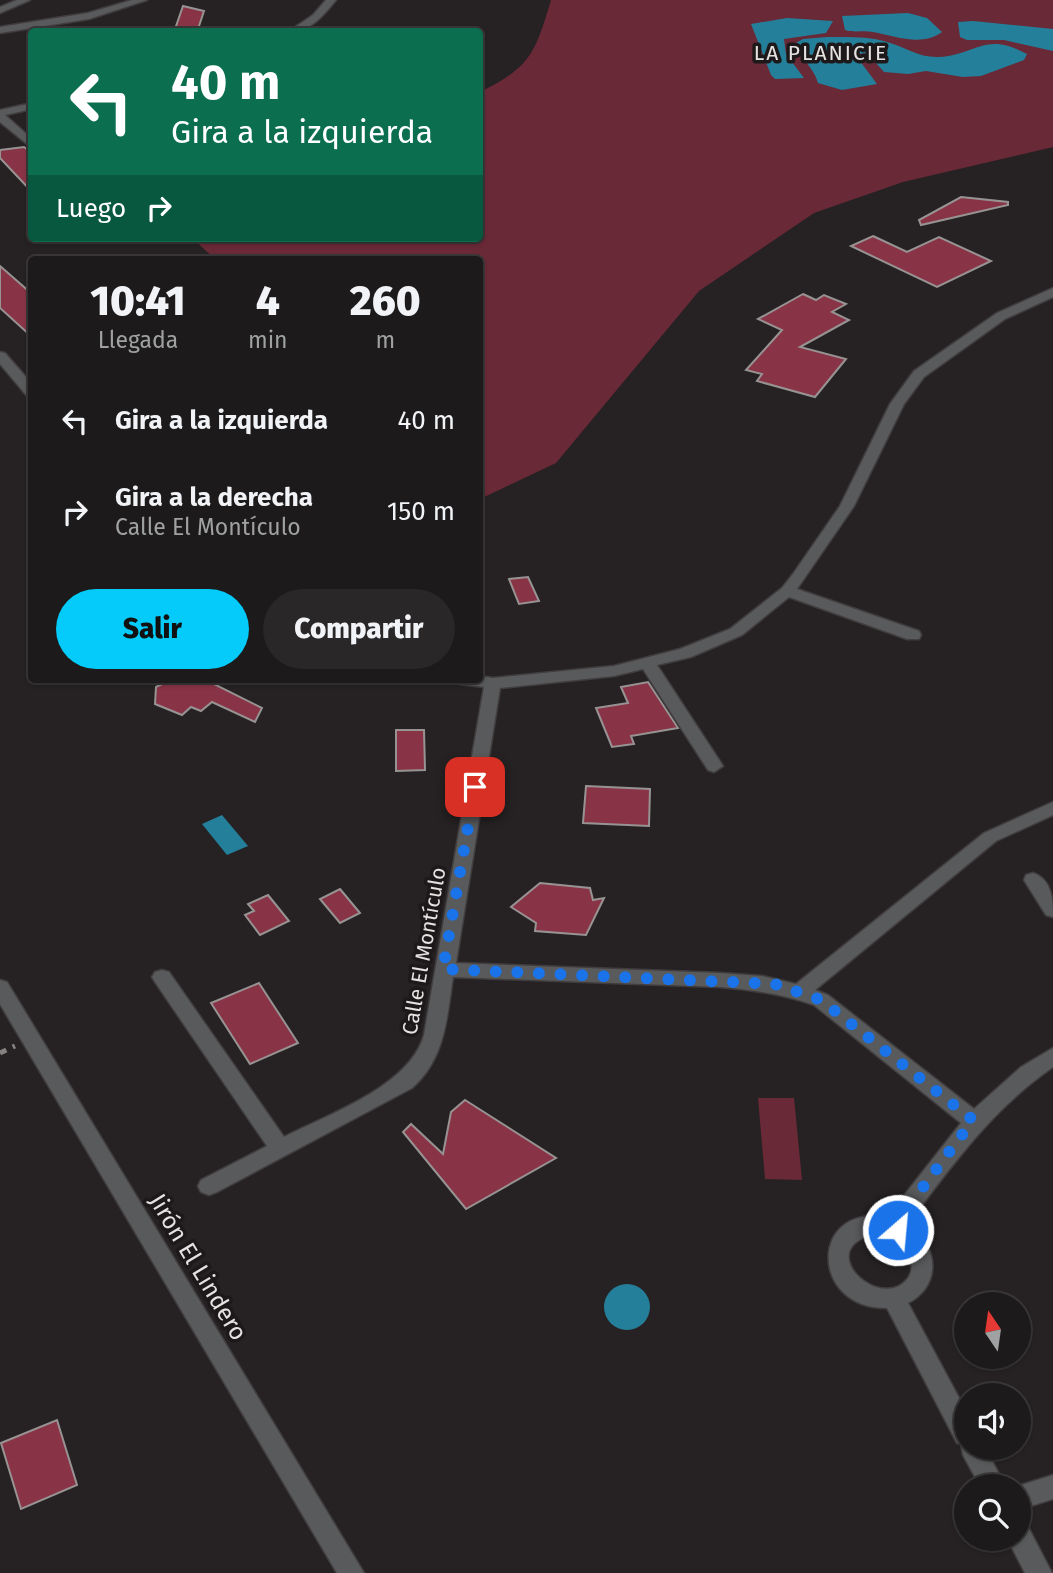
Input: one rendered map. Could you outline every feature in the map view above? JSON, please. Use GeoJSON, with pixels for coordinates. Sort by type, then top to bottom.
{"type":"FeatureCollection","features":[{"type":"Feature","properties":{"kind":"street"},"geometry":{"type":"LineString","coordinates":[[0,10],[25,0]]}},
{"type":"Feature","properties":{"kind":"street"},"geometry":{"type":"LineString","coordinates":[[0,30],[89,16],[142,0]]}},
{"type":"Feature","properties":{"kind":"street"},"geometry":{"type":"LineString","coordinates":[[299,28],[316,17],[331,0]]}},
{"type":"Feature","properties":{"kind":"street"},"geometry":{"type":"LineString","coordinates":[[0,115],[28,107]]}},
{"type":"Feature","properties":{"kind":"street"},"geometry":{"type":"LineString","coordinates":[[0,115],[28,141]]}},
{"type":"Feature","properties":{"kind":"street"},"geometry":{"type":"LineString","coordinates":[[483,682],[614,671],[685,653],[736,632],[787,591],[847,506],[897,404],[919,374],[1001,316],[1053,292]]}},
{"type":"Feature","properties":{"kind":"street"},"geometry":{"type":"LineString","coordinates":[[0,356],[28,388]]}},
{"type":"Feature","properties":{"kind":"street"},"geometry":{"type":"LineString","coordinates":[[787,591],[913,635]]}},
{"type":"Feature","properties":{"kind":"street"},"geometry":{"type":"LineString","coordinates":[[647,663],[714,766]]}},
{"type":"Feature","properties":{"kind":"street","name":"Calle El Montículo"},"geometry":{"type":"LineString","coordinates":[[209,1186],[388,1093],[418,1070],[431,1047],[493,683]]}},
{"type":"Feature","properties":{"kind":"street"},"geometry":{"type":"LineString","coordinates":[[800,990],[990,837],[1053,808]]}},
{"type":"Feature","properties":{"kind":"street"},"geometry":{"type":"LineString","coordinates":[[1033,880],[1053,910]]}},
{"type":"Feature","properties":{"kind":"street"},"geometry":{"type":"LineString","coordinates":[[443,969],[775,984],[800,990],[821,1000],[973,1120]]}},
{"type":"Feature","properties":{"kind":"street"},"geometry":{"type":"LineString","coordinates":[[162,977],[281,1149]]}},
{"type":"Feature","properties":{"kind":"street","name":"Jirón El Lindero"},"geometry":{"type":"LineString","coordinates":[[0,987],[351,1573]]}},
{"type":"Feature","properties":{"kind":"street"},"geometry":{"type":"LineString","coordinates":[[898,1230],[903,1214],[973,1120],[1018,1078],[1052,1057]]}},
{"type":"Feature","properties":{"kind":"street"},"geometry":{"type":"LineString","coordinates":[[882,1225],[898,1230],[912,1240],[921,1254],[924,1268],[920,1282],[909,1293],[894,1299],[868,1295],[847,1282],[838,1268],[837,1254],[841,1240],[859,1227],[882,1225]]}},
{"type":"Feature","properties":{"kind":"street"},"geometry":{"type":"LineString","coordinates":[[894,1299],[954,1412]]}},
{"type":"Feature","properties":{"kind":"street"},"geometry":{"type":"LineString","coordinates":[[1031,1494],[1053,1487]]}},
{"type":"Feature","properties":{"kind":"street"},"geometry":{"type":"LineString","coordinates":[[1027,1551],[1039,1573]]}},
{"type":"Feature","properties":{"kind":"shaded area"},"geometry":{"type":"Polygon","coordinates":[[[551,0],[1053,0],[1053,147],[903,182],[814,213],[699,291],[556,463],[483,498],[483,256],[212,256],[196,242],[483,242],[483,90],[521,66],[529,57],[551,0]]]}},
{"type":"Feature","properties":{"kind":"shaded area"},"geometry":{"type":"Polygon","coordinates":[[[758,1098],[794,1098],[802,1180],[765,1179],[758,1098]]]}},
{"type":"Feature","properties":{"kind":"water"},"geometry":{"type":"Polygon","coordinates":[[[908,13],[927,18],[942,32],[917,40],[869,31],[848,31],[845,30],[842,16],[908,13]]]}},
{"type":"Feature","properties":{"kind":"water"},"geometry":{"type":"Polygon","coordinates":[[[787,18],[833,21],[826,33],[784,39],[786,54],[804,78],[775,79],[771,75],[751,24],[787,18]]]}},
{"type":"Feature","properties":{"kind":"water"},"geometry":{"type":"Polygon","coordinates":[[[958,22],[1053,29],[1053,51],[1004,40],[967,40],[960,37],[958,22]]]}},
{"type":"Feature","properties":{"kind":"water"},"geometry":{"type":"Polygon","coordinates":[[[827,37],[880,40],[932,57],[952,55],[991,44],[1013,47],[1027,54],[1024,60],[981,76],[963,77],[926,71],[908,74],[884,72],[867,53],[859,54],[857,57],[877,84],[842,90],[818,83],[796,43],[803,39],[827,37]]]}},
{"type":"Feature","properties":{"kind":"water"},"geometry":{"type":"Polygon","coordinates":[[[222,815],[248,846],[227,855],[202,824],[222,815]]]}},
{"type":"Feature","properties":{"kind":"water"},"geometry":{"type":"Polygon","coordinates":[[[627,1284],[643,1291],[650,1307],[643,1323],[627,1330],[611,1323],[604,1307],[611,1291],[627,1284]]]}},
{"type":"Feature","properties":{"kind":"building"},"geometry":{"type":"Polygon","coordinates":[[[183,6],[204,11],[198,28],[175,28],[183,6]]]}},
{"type":"Feature","properties":{"kind":"building"},"geometry":{"type":"Polygon","coordinates":[[[24,147],[28,150],[28,188],[0,158],[0,150],[24,147]]]}},
{"type":"Feature","properties":{"kind":"building"},"geometry":{"type":"Polygon","coordinates":[[[961,197],[1008,202],[1008,205],[921,225],[919,220],[961,197]]]}},
{"type":"Feature","properties":{"kind":"building"},"geometry":{"type":"Polygon","coordinates":[[[873,236],[907,252],[939,237],[991,261],[937,287],[851,246],[873,236]]]}},
{"type":"Feature","properties":{"kind":"building"},"geometry":{"type":"Polygon","coordinates":[[[0,266],[28,290],[28,333],[0,308],[0,266]]]}},
{"type":"Feature","properties":{"kind":"building"},"geometry":{"type":"Polygon","coordinates":[[[803,294],[816,300],[824,295],[846,304],[832,312],[849,320],[800,347],[846,359],[815,397],[757,381],[762,374],[746,370],[782,330],[758,319],[803,294]]]}},
{"type":"Feature","properties":{"kind":"building"},"geometry":{"type":"Polygon","coordinates":[[[528,577],[539,601],[519,604],[509,579],[528,577]]]}},
{"type":"Feature","properties":{"kind":"building"},"geometry":{"type":"Polygon","coordinates":[[[648,682],[678,728],[631,736],[634,744],[612,747],[596,708],[628,703],[621,687],[648,682]]]}},
{"type":"Feature","properties":{"kind":"building"},"geometry":{"type":"Polygon","coordinates":[[[164,683],[212,683],[262,708],[255,722],[212,702],[201,711],[191,707],[182,715],[155,704],[156,687],[164,683]]]}},
{"type":"Feature","properties":{"kind":"building"},"geometry":{"type":"Polygon","coordinates":[[[396,730],[424,730],[425,770],[396,771],[396,730]]]}},
{"type":"Feature","properties":{"kind":"building"},"geometry":{"type":"Polygon","coordinates":[[[586,786],[650,789],[649,826],[583,823],[586,786]]]}},
{"type":"Feature","properties":{"kind":"building"},"geometry":{"type":"Polygon","coordinates":[[[540,883],[590,888],[593,900],[604,898],[586,935],[535,931],[536,923],[511,907],[540,883]]]}},
{"type":"Feature","properties":{"kind":"building"},"geometry":{"type":"Polygon","coordinates":[[[340,889],[360,913],[340,923],[320,899],[340,889]]]}},
{"type":"Feature","properties":{"kind":"building"},"geometry":{"type":"Polygon","coordinates":[[[268,895],[289,921],[260,935],[245,915],[254,911],[248,904],[268,895]]]}},
{"type":"Feature","properties":{"kind":"building"},"geometry":{"type":"Polygon","coordinates":[[[259,983],[298,1043],[250,1064],[211,1003],[259,983]]]}},
{"type":"Feature","properties":{"kind":"building"},"geometry":{"type":"Polygon","coordinates":[[[465,1100],[556,1158],[466,1209],[403,1132],[411,1124],[443,1154],[451,1112],[465,1100]]]}},
{"type":"Feature","properties":{"kind":"building"},"geometry":{"type":"Polygon","coordinates":[[[57,1420],[77,1485],[21,1509],[1,1443],[57,1420]]]}},
{"type":"Feature","properties":{"kind":"district","name":"LA PLANICIE"},"geometry":{"type":"Point","coordinates":[821,53]}},
{"type":"Feature","properties":{"kind":"route"},"geometry":{"type":"LineString","coordinates":[[475,787],[443,969],[775,984],[800,990],[821,1000],[973,1120],[903,1214],[898,1230]]}}]}
